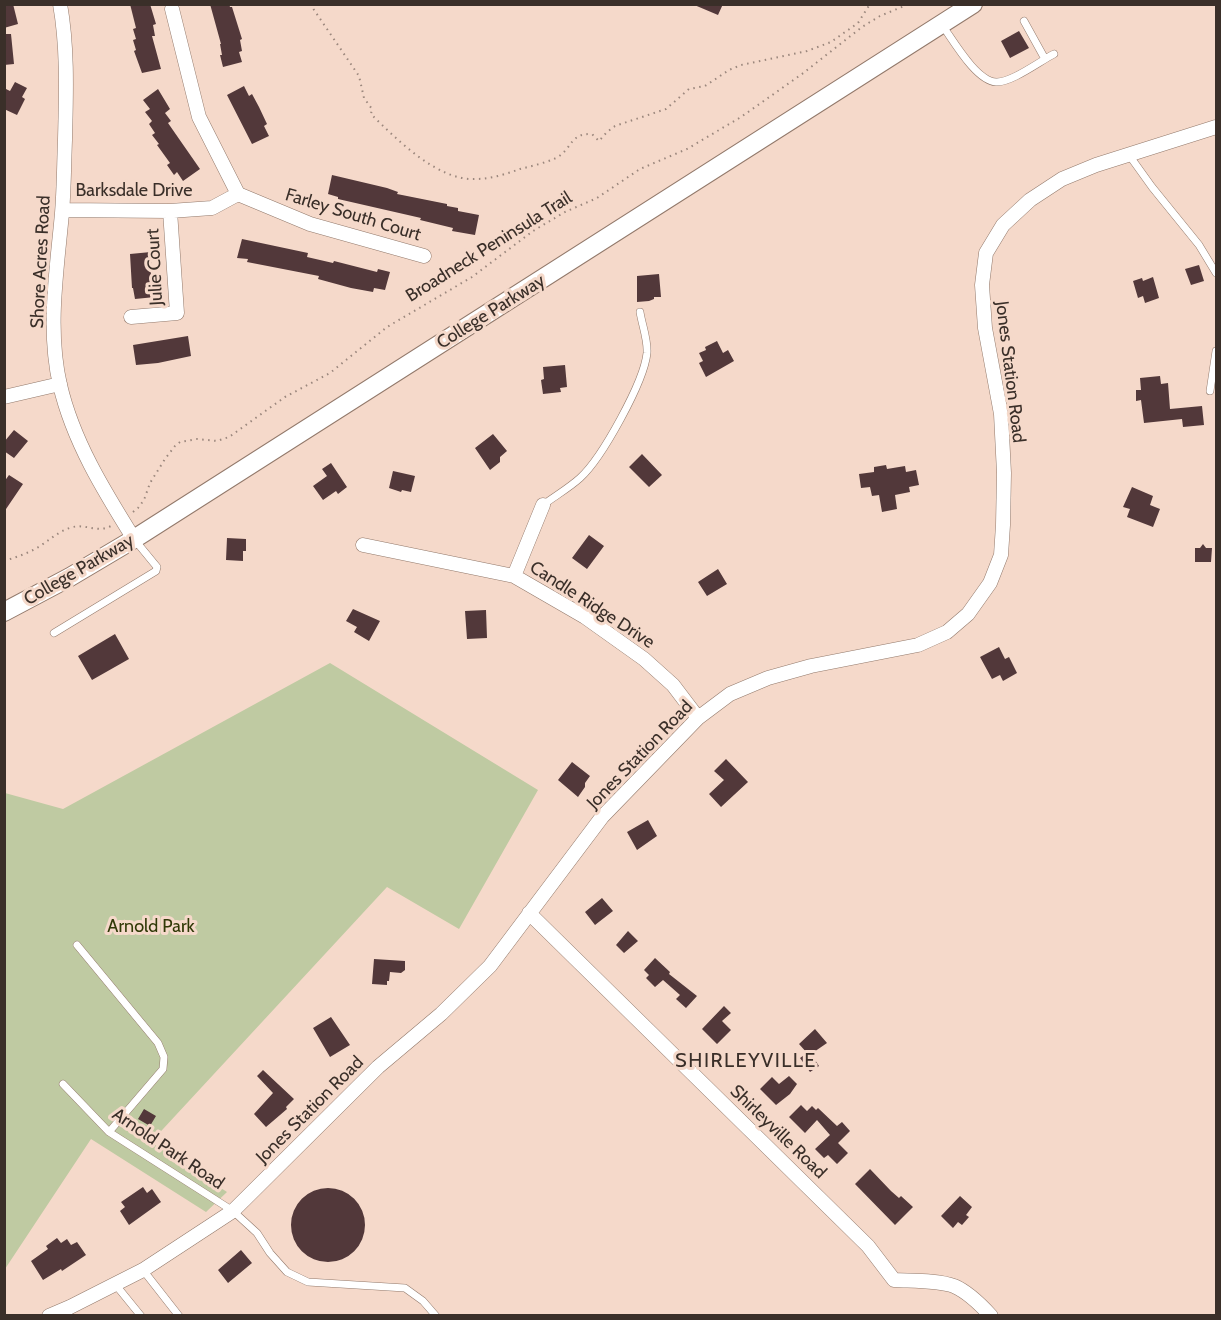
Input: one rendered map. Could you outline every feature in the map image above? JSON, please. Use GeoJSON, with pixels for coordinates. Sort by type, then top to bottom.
{"type":"FeatureCollection","features":[{"type":"Feature","properties":{"kind":"main road","name":"College Parkway"},"geometry":{"type":"LineString","coordinates":[[4,612],[134,539],[973,4]]}},
{"type":"Feature","properties":{"kind":"street","name":"Shore Acres Road"},"geometry":{"type":"LineString","coordinates":[[60,4],[66,86],[63,210],[55,281],[55,343],[60,384],[77,436],[100,485],[134,539]]}},
{"type":"Feature","properties":{"kind":"street"},"geometry":{"type":"LineString","coordinates":[[172,9],[199,117],[238,194]]}},
{"type":"Feature","properties":{"kind":"street","name":"Jones Station Road"},"geometry":{"type":"LineString","coordinates":[[49,1316],[143,1270],[233,1211],[378,1067],[441,1014],[490,966],[602,816],[698,718],[730,694],[768,678],[811,666],[918,645],[947,632],[968,614],[990,583],[1001,555],[1003,525],[1004,474],[1001,414],[985,328],[982,285],[986,253],[1003,225],[1030,200],[1062,179],[1128,154],[1216,127]]}},
{"type":"Feature","properties":{"kind":"street","name":"Barksdale Drive"},"geometry":{"type":"LineString","coordinates":[[63,210],[170,211],[212,208],[238,194]]}},
{"type":"Feature","properties":{"kind":"street","name":"Farley South Court"},"geometry":{"type":"LineString","coordinates":[[238,194],[310,224],[424,256]]}},
{"type":"Feature","properties":{"kind":"street","name":"Julie Court"},"geometry":{"type":"LineString","coordinates":[[131,316],[177,313],[170,211]]}},
{"type":"Feature","properties":{"kind":"street"},"geometry":{"type":"LineString","coordinates":[[4,397],[60,384]]}},
{"type":"Feature","properties":{"kind":"street"},"geometry":{"type":"LineString","coordinates":[[514,576],[543,505]]}},
{"type":"Feature","properties":{"kind":"street","name":"Candle Ridge Drive"},"geometry":{"type":"LineString","coordinates":[[363,545],[514,576],[585,617],[644,659],[673,685],[698,718]]}},
{"type":"Feature","properties":{"kind":"street","name":"Shirleyville Road"},"geometry":{"type":"LineString","coordinates":[[529,913],[868,1246],[894,1280],[954,1286],[976,1301],[991,1316]]}},
{"type":"Feature","properties":{"kind":"lane"},"geometry":{"type":"LineString","coordinates":[[1024,21],[1045,59]]}},
{"type":"Feature","properties":{"kind":"lane"},"geometry":{"type":"LineString","coordinates":[[942,25],[975,69],[989,81],[1010,79],[1054,54]]}},
{"type":"Feature","properties":{"kind":"lane"},"geometry":{"type":"LineString","coordinates":[[1128,154],[1199,245],[1216,273]]}},
{"type":"Feature","properties":{"kind":"lane"},"geometry":{"type":"LineString","coordinates":[[543,505],[580,478],[601,455],[637,387],[646,362],[647,350],[640,312]]}},
{"type":"Feature","properties":{"kind":"lane"},"geometry":{"type":"LineString","coordinates":[[1210,391],[1216,351]]}},
{"type":"Feature","properties":{"kind":"lane"},"geometry":{"type":"LineString","coordinates":[[54,633],[156,571],[157,567],[134,539]]}},
{"type":"Feature","properties":{"kind":"lane"},"geometry":{"type":"LineString","coordinates":[[77,945],[158,1043],[164,1057],[163,1069],[109,1132]]}},
{"type":"Feature","properties":{"kind":"lane","name":"Arnold Park Road"},"geometry":{"type":"LineString","coordinates":[[63,1084],[109,1132],[233,1211],[257,1233],[270,1253],[287,1272],[308,1282],[405,1288],[423,1301],[436,1316]]}},
{"type":"Feature","properties":{"kind":"lane"},"geometry":{"type":"LineString","coordinates":[[143,1270],[179,1316]]}},
{"type":"Feature","properties":{"kind":"lane"},"geometry":{"type":"LineString","coordinates":[[115,1284],[141,1316]]}},
{"type":"Feature","properties":{"kind":"path"},"geometry":{"type":"LineString","coordinates":[[310,4],[359,76],[364,98],[372,109],[371,114],[424,160],[449,174],[473,180],[500,176],[554,159],[566,151],[574,137],[583,134],[592,134],[599,141],[615,126],[666,109],[689,89],[705,86],[741,65],[807,51],[831,42],[858,23],[870,4]]}},
{"type":"Feature","properties":{"kind":"path","name":"Broadneck Peninsula Trail"},"geometry":{"type":"LineString","coordinates":[[138,508],[150,483],[175,446],[185,440],[222,440],[285,397],[330,373],[387,327],[472,277],[533,231],[565,212],[597,198],[640,169],[687,148],[731,123],[802,74],[862,27],[880,16],[909,4]]}},
{"type":"Feature","properties":{"kind":"path"},"geometry":{"type":"LineString","coordinates":[[4,561],[25,554],[56,534],[70,528],[78,526],[98,530],[108,528]]}},
{"type":"Feature","properties":{"kind":"green space","name":"Arnold Park"},"geometry":{"type":"Polygon","coordinates":[[[330,663],[538,790],[459,929],[387,887],[151,1142],[227,1192],[206,1212],[91,1139],[5,1269],[5,793],[63,809],[330,663]]]}},
{"type":"Feature","properties":{"kind":"building"},"geometry":{"type":"Polygon","coordinates":[[[4,4],[13,4],[18,24],[4,28],[4,4]]]}},
{"type":"Feature","properties":{"kind":"building"},"geometry":{"type":"Polygon","coordinates":[[[130,4],[150,4],[156,24],[153,25],[155,36],[152,36],[161,69],[142,73],[134,51],[136,50],[133,40],[136,39],[133,29],[136,28],[130,4]]]}},
{"type":"Feature","properties":{"kind":"building"},"geometry":{"type":"Polygon","coordinates":[[[210,4],[229,4],[232,7],[242,39],[240,40],[242,51],[239,52],[242,62],[223,67],[220,55],[222,55],[221,44],[210,4]]]}},
{"type":"Feature","properties":{"kind":"building"},"geometry":{"type":"Polygon","coordinates":[[[692,4],[723,4],[718,15],[692,4]]]}},
{"type":"Feature","properties":{"kind":"building"},"geometry":{"type":"Polygon","coordinates":[[[1019,31],[1029,48],[1010,58],[1001,41],[1019,31]]]}},
{"type":"Feature","properties":{"kind":"building"},"geometry":{"type":"Polygon","coordinates":[[[4,34],[11,34],[14,64],[4,65],[4,34]]]}},
{"type":"Feature","properties":{"kind":"building"},"geometry":{"type":"Polygon","coordinates":[[[15,82],[27,88],[22,97],[25,99],[17,115],[4,109],[4,88],[10,91],[15,82]]]}},
{"type":"Feature","properties":{"kind":"building"},"geometry":{"type":"Polygon","coordinates":[[[244,86],[249,96],[252,94],[259,107],[267,124],[264,126],[269,136],[252,144],[227,95],[244,86]]]}},
{"type":"Feature","properties":{"kind":"building"},"geometry":{"type":"Polygon","coordinates":[[[158,89],[170,109],[165,113],[171,121],[168,123],[200,169],[183,181],[177,172],[174,175],[167,165],[170,163],[152,135],[155,133],[149,124],[152,121],[145,112],[150,109],[143,100],[158,89]]]}},
{"type":"Feature","properties":{"kind":"building"},"geometry":{"type":"Polygon","coordinates":[[[332,175],[387,188],[398,192],[397,194],[447,204],[447,206],[458,208],[458,211],[479,215],[475,235],[452,231],[453,228],[420,220],[421,218],[338,199],[328,194],[332,175]]]}},
{"type":"Feature","properties":{"kind":"building"},"geometry":{"type":"Polygon","coordinates":[[[242,239],[308,253],[307,257],[333,263],[334,261],[377,272],[378,269],[390,272],[385,290],[374,288],[373,292],[351,288],[318,279],[319,276],[247,262],[248,259],[237,258],[242,239]]]}},
{"type":"Feature","properties":{"kind":"building"},"geometry":{"type":"Polygon","coordinates":[[[151,252],[152,263],[150,264],[155,297],[135,299],[130,254],[151,252]]]}},
{"type":"Feature","properties":{"kind":"building"},"geometry":{"type":"Polygon","coordinates":[[[1199,265],[1204,281],[1191,285],[1185,269],[1199,265]]]}},
{"type":"Feature","properties":{"kind":"building"},"geometry":{"type":"Polygon","coordinates":[[[659,274],[661,297],[637,302],[637,276],[659,274]]]}},
{"type":"Feature","properties":{"kind":"building"},"geometry":{"type":"Polygon","coordinates":[[[1153,277],[1159,298],[1145,303],[1143,296],[1138,298],[1133,281],[1142,278],[1143,281],[1153,277]]]}},
{"type":"Feature","properties":{"kind":"building"},"geometry":{"type":"Polygon","coordinates":[[[188,336],[191,356],[136,365],[133,345],[188,336]]]}},
{"type":"Feature","properties":{"kind":"building"},"geometry":{"type":"Polygon","coordinates":[[[717,341],[723,353],[728,350],[734,361],[706,377],[699,363],[703,361],[699,353],[717,341]]]}},
{"type":"Feature","properties":{"kind":"building"},"geometry":{"type":"Polygon","coordinates":[[[565,365],[567,387],[560,388],[561,392],[543,394],[541,380],[544,379],[543,367],[565,365]]]}},
{"type":"Feature","properties":{"kind":"building"},"geometry":{"type":"Polygon","coordinates":[[[1160,376],[1161,384],[1168,383],[1170,409],[1202,406],[1204,425],[1183,427],[1182,419],[1144,423],[1141,400],[1136,401],[1136,390],[1141,390],[1140,378],[1160,376]]]}},
{"type":"Feature","properties":{"kind":"building"},"geometry":{"type":"Polygon","coordinates":[[[14,430],[28,441],[14,458],[4,451],[4,442],[14,430]]]}},
{"type":"Feature","properties":{"kind":"building"},"geometry":{"type":"Polygon","coordinates":[[[493,434],[507,451],[500,457],[500,462],[490,470],[475,448],[493,434]]]}},
{"type":"Feature","properties":{"kind":"building"},"geometry":{"type":"Polygon","coordinates":[[[642,454],[662,475],[649,487],[629,467],[642,454]]]}},
{"type":"Feature","properties":{"kind":"building"},"geometry":{"type":"Polygon","coordinates":[[[331,463],[347,487],[338,494],[336,491],[323,500],[313,486],[327,476],[322,469],[331,463]]]}},
{"type":"Feature","properties":{"kind":"building"},"geometry":{"type":"Polygon","coordinates":[[[886,465],[887,469],[905,466],[906,472],[916,470],[919,485],[909,487],[910,492],[895,495],[897,509],[882,512],[879,495],[872,496],[870,487],[861,488],[859,474],[874,472],[874,467],[886,465]]]}},
{"type":"Feature","properties":{"kind":"building"},"geometry":{"type":"Polygon","coordinates":[[[393,471],[415,476],[411,492],[389,488],[393,471]]]}},
{"type":"Feature","properties":{"kind":"building"},"geometry":{"type":"Polygon","coordinates":[[[9,475],[23,484],[4,512],[4,482],[9,475]]]}},
{"type":"Feature","properties":{"kind":"building"},"geometry":{"type":"Polygon","coordinates":[[[1132,487],[1153,496],[1150,505],[1160,509],[1153,527],[1127,517],[1130,509],[1123,507],[1132,487]]]}},
{"type":"Feature","properties":{"kind":"building"},"geometry":{"type":"Polygon","coordinates":[[[589,535],[604,546],[587,569],[572,558],[589,535]]]}},
{"type":"Feature","properties":{"kind":"building"},"geometry":{"type":"Polygon","coordinates":[[[227,538],[246,539],[243,561],[226,560],[227,538]]]}},
{"type":"Feature","properties":{"kind":"building"},"geometry":{"type":"Polygon","coordinates":[[[1203,544],[1206,548],[1212,548],[1211,562],[1195,562],[1195,548],[1200,548],[1203,544]]]}},
{"type":"Feature","properties":{"kind":"building"},"geometry":{"type":"Polygon","coordinates":[[[718,569],[727,584],[707,596],[698,582],[718,569]]]}},
{"type":"Feature","properties":{"kind":"building"},"geometry":{"type":"Polygon","coordinates":[[[353,609],[380,621],[369,641],[354,632],[357,627],[346,621],[353,609]]]}},
{"type":"Feature","properties":{"kind":"building"},"geometry":{"type":"Polygon","coordinates":[[[486,610],[487,638],[467,639],[465,611],[486,610]]]}},
{"type":"Feature","properties":{"kind":"building"},"geometry":{"type":"Polygon","coordinates":[[[115,634],[129,659],[92,680],[78,656],[115,634]]]}},
{"type":"Feature","properties":{"kind":"building"},"geometry":{"type":"Polygon","coordinates":[[[999,647],[1005,659],[1009,657],[1017,673],[1003,681],[1000,675],[992,679],[980,657],[999,647]]]}},
{"type":"Feature","properties":{"kind":"building"},"geometry":{"type":"Polygon","coordinates":[[[726,759],[748,782],[721,807],[709,794],[724,780],[714,771],[726,759]]]}},
{"type":"Feature","properties":{"kind":"building"},"geometry":{"type":"Polygon","coordinates":[[[572,762],[590,776],[578,797],[558,780],[572,762]]]}},
{"type":"Feature","properties":{"kind":"building"},"geometry":{"type":"Polygon","coordinates":[[[648,820],[657,836],[637,850],[627,832],[648,820]]]}},
{"type":"Feature","properties":{"kind":"building"},"geometry":{"type":"Polygon","coordinates":[[[602,898],[613,911],[595,925],[585,912],[602,898]]]}},
{"type":"Feature","properties":{"kind":"building"},"geometry":{"type":"Polygon","coordinates":[[[628,931],[638,941],[624,953],[616,945],[628,931]]]}},
{"type":"Feature","properties":{"kind":"building"},"geometry":{"type":"Polygon","coordinates":[[[655,958],[670,972],[669,974],[697,996],[686,1008],[676,999],[680,995],[663,980],[655,987],[646,978],[649,975],[644,970],[655,958]]]}},
{"type":"Feature","properties":{"kind":"building"},"geometry":{"type":"Polygon","coordinates":[[[374,959],[405,961],[405,970],[401,973],[390,972],[387,985],[372,984],[374,959]]]}},
{"type":"Feature","properties":{"kind":"building"},"geometry":{"type":"Polygon","coordinates":[[[724,1006],[731,1013],[722,1021],[731,1030],[717,1044],[702,1029],[724,1006]]]}},
{"type":"Feature","properties":{"kind":"building"},"geometry":{"type":"Polygon","coordinates":[[[331,1017],[350,1045],[330,1057],[313,1028],[331,1017]]]}},
{"type":"Feature","properties":{"kind":"building"},"geometry":{"type":"Polygon","coordinates":[[[815,1029],[827,1043],[811,1054],[819,1066],[810,1072],[800,1058],[807,1053],[799,1044],[815,1029]]]}},
{"type":"Feature","properties":{"kind":"building"},"geometry":{"type":"Polygon","coordinates":[[[263,1070],[294,1099],[286,1107],[287,1109],[266,1127],[254,1114],[273,1093],[257,1076],[263,1070]]]}},
{"type":"Feature","properties":{"kind":"building"},"geometry":{"type":"Polygon","coordinates":[[[789,1076],[797,1084],[790,1094],[776,1105],[760,1089],[772,1077],[779,1084],[789,1076]]]}},
{"type":"Feature","properties":{"kind":"building"},"geometry":{"type":"Polygon","coordinates":[[[801,1105],[807,1111],[812,1106],[816,1110],[818,1108],[837,1126],[842,1122],[850,1131],[838,1143],[848,1153],[837,1164],[828,1155],[824,1158],[815,1149],[830,1135],[817,1120],[805,1133],[789,1117],[801,1105]]]}},
{"type":"Feature","properties":{"kind":"building"},"geometry":{"type":"Polygon","coordinates":[[[144,1109],[156,1116],[150,1126],[138,1119],[144,1109]]]}},
{"type":"Feature","properties":{"kind":"building"},"geometry":{"type":"Polygon","coordinates":[[[870,1169],[891,1191],[899,1198],[901,1196],[913,1207],[895,1225],[855,1184],[870,1169]]]}},
{"type":"Feature","properties":{"kind":"building"},"geometry":{"type":"Polygon","coordinates":[[[143,1187],[147,1193],[152,1189],[161,1202],[129,1225],[120,1211],[125,1207],[121,1202],[143,1187]]]}},
{"type":"Feature","properties":{"kind":"building"},"geometry":{"type":"Polygon","coordinates":[[[328,1188],[349,1194],[359,1204],[365,1225],[359,1246],[349,1256],[328,1262],[307,1256],[297,1246],[291,1225],[297,1204],[307,1194],[328,1188]]]}},
{"type":"Feature","properties":{"kind":"building"},"geometry":{"type":"Polygon","coordinates":[[[960,1196],[972,1207],[966,1215],[969,1217],[962,1225],[958,1222],[953,1228],[941,1216],[960,1196]]]}},
{"type":"Feature","properties":{"kind":"building"},"geometry":{"type":"Polygon","coordinates":[[[57,1238],[61,1243],[67,1239],[71,1245],[77,1242],[86,1255],[43,1280],[31,1261],[48,1249],[46,1246],[57,1238]]]}},
{"type":"Feature","properties":{"kind":"building"},"geometry":{"type":"Polygon","coordinates":[[[241,1250],[252,1263],[228,1283],[218,1270],[241,1250]]]}},
{"type":"Feature","properties":{"kind":"district","name":"SHIRLEYVILLE"},"geometry":{"type":"Point","coordinates":[746,1061]}}]}
